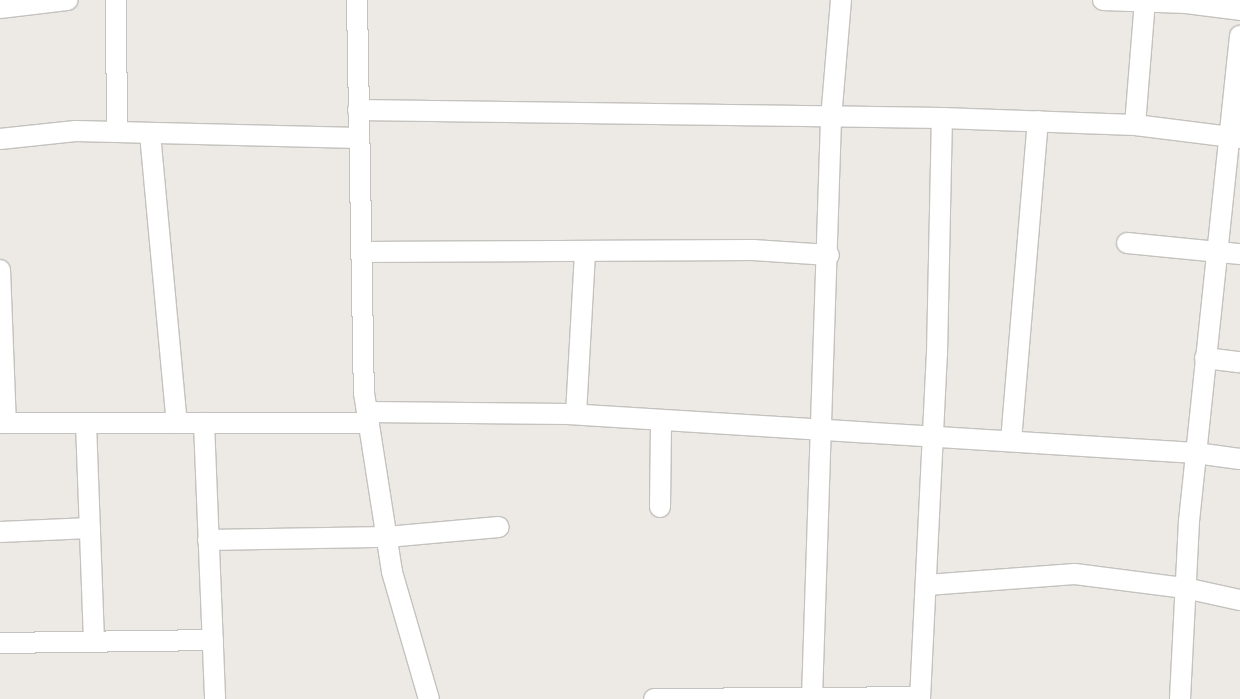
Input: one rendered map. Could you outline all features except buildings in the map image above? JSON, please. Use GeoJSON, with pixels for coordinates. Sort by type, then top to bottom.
{"type":"FeatureCollection","features":[{"type":"Feature","properties":{"kind":"street"},"geometry":{"type":"LineString","coordinates":[[0,8],[68,0]]}},
{"type":"Feature","properties":{"kind":"street"},"geometry":{"type":"LineString","coordinates":[[116,0],[117,132]]}},
{"type":"Feature","properties":{"kind":"street"},"geometry":{"type":"LineString","coordinates":[[356,0],[361,252],[368,418],[392,572],[430,699]]}},
{"type":"Feature","properties":{"kind":"street"},"geometry":{"type":"LineString","coordinates":[[812,698],[820,432],[829,255],[831,119],[841,0]]}},
{"type":"Feature","properties":{"kind":"street"},"geometry":{"type":"LineString","coordinates":[[1103,0],[1145,1],[1240,10]]}},
{"type":"Feature","properties":{"kind":"street"},"geometry":{"type":"LineString","coordinates":[[1135,125],[1145,1]]}},
{"type":"Feature","properties":{"kind":"street"},"geometry":{"type":"LineString","coordinates":[[1180,699],[1185,588],[1196,453],[1216,251],[1235,137],[1240,36]]}},
{"type":"Feature","properties":{"kind":"street"},"geometry":{"type":"LineString","coordinates":[[358,110],[831,119],[942,118],[1135,125],[1235,137]]}},
{"type":"Feature","properties":{"kind":"street"},"geometry":{"type":"LineString","coordinates":[[654,699],[920,698],[934,437],[942,118]]}},
{"type":"Feature","properties":{"kind":"street"},"geometry":{"type":"LineString","coordinates":[[1011,441],[1038,121]]}},
{"type":"Feature","properties":{"kind":"street"},"geometry":{"type":"LineString","coordinates":[[0,139],[76,130],[150,134],[359,138]]}},
{"type":"Feature","properties":{"kind":"street"},"geometry":{"type":"LineString","coordinates":[[150,134],[177,423]]}},
{"type":"Feature","properties":{"kind":"street"},"geometry":{"type":"LineString","coordinates":[[1127,243],[1240,254]]}},
{"type":"Feature","properties":{"kind":"street"},"geometry":{"type":"LineString","coordinates":[[361,252],[753,250],[829,255]]}},
{"type":"Feature","properties":{"kind":"street"},"geometry":{"type":"LineString","coordinates":[[576,414],[585,251]]}},
{"type":"Feature","properties":{"kind":"street"},"geometry":{"type":"LineString","coordinates":[[0,270],[3,423],[204,423],[576,414],[820,432],[1011,441],[1196,453],[1240,459]]}},
{"type":"Feature","properties":{"kind":"street"},"geometry":{"type":"LineString","coordinates":[[1205,358],[1240,362]]}},
{"type":"Feature","properties":{"kind":"street"},"geometry":{"type":"LineString","coordinates":[[660,507],[661,420]]}},
{"type":"Feature","properties":{"kind":"street"},"geometry":{"type":"LineString","coordinates":[[86,423],[94,641]]}},
{"type":"Feature","properties":{"kind":"street"},"geometry":{"type":"LineString","coordinates":[[204,423],[215,699]]}},
{"type":"Feature","properties":{"kind":"street"},"geometry":{"type":"LineString","coordinates":[[208,540],[387,536],[499,527]]}},
{"type":"Feature","properties":{"kind":"street"},"geometry":{"type":"LineString","coordinates":[[0,532],[90,528]]}},
{"type":"Feature","properties":{"kind":"street"},"geometry":{"type":"LineString","coordinates":[[927,585],[1075,574],[1185,588],[1240,600]]}},
{"type":"Feature","properties":{"kind":"street"},"geometry":{"type":"LineString","coordinates":[[0,643],[213,640]]}}]}
